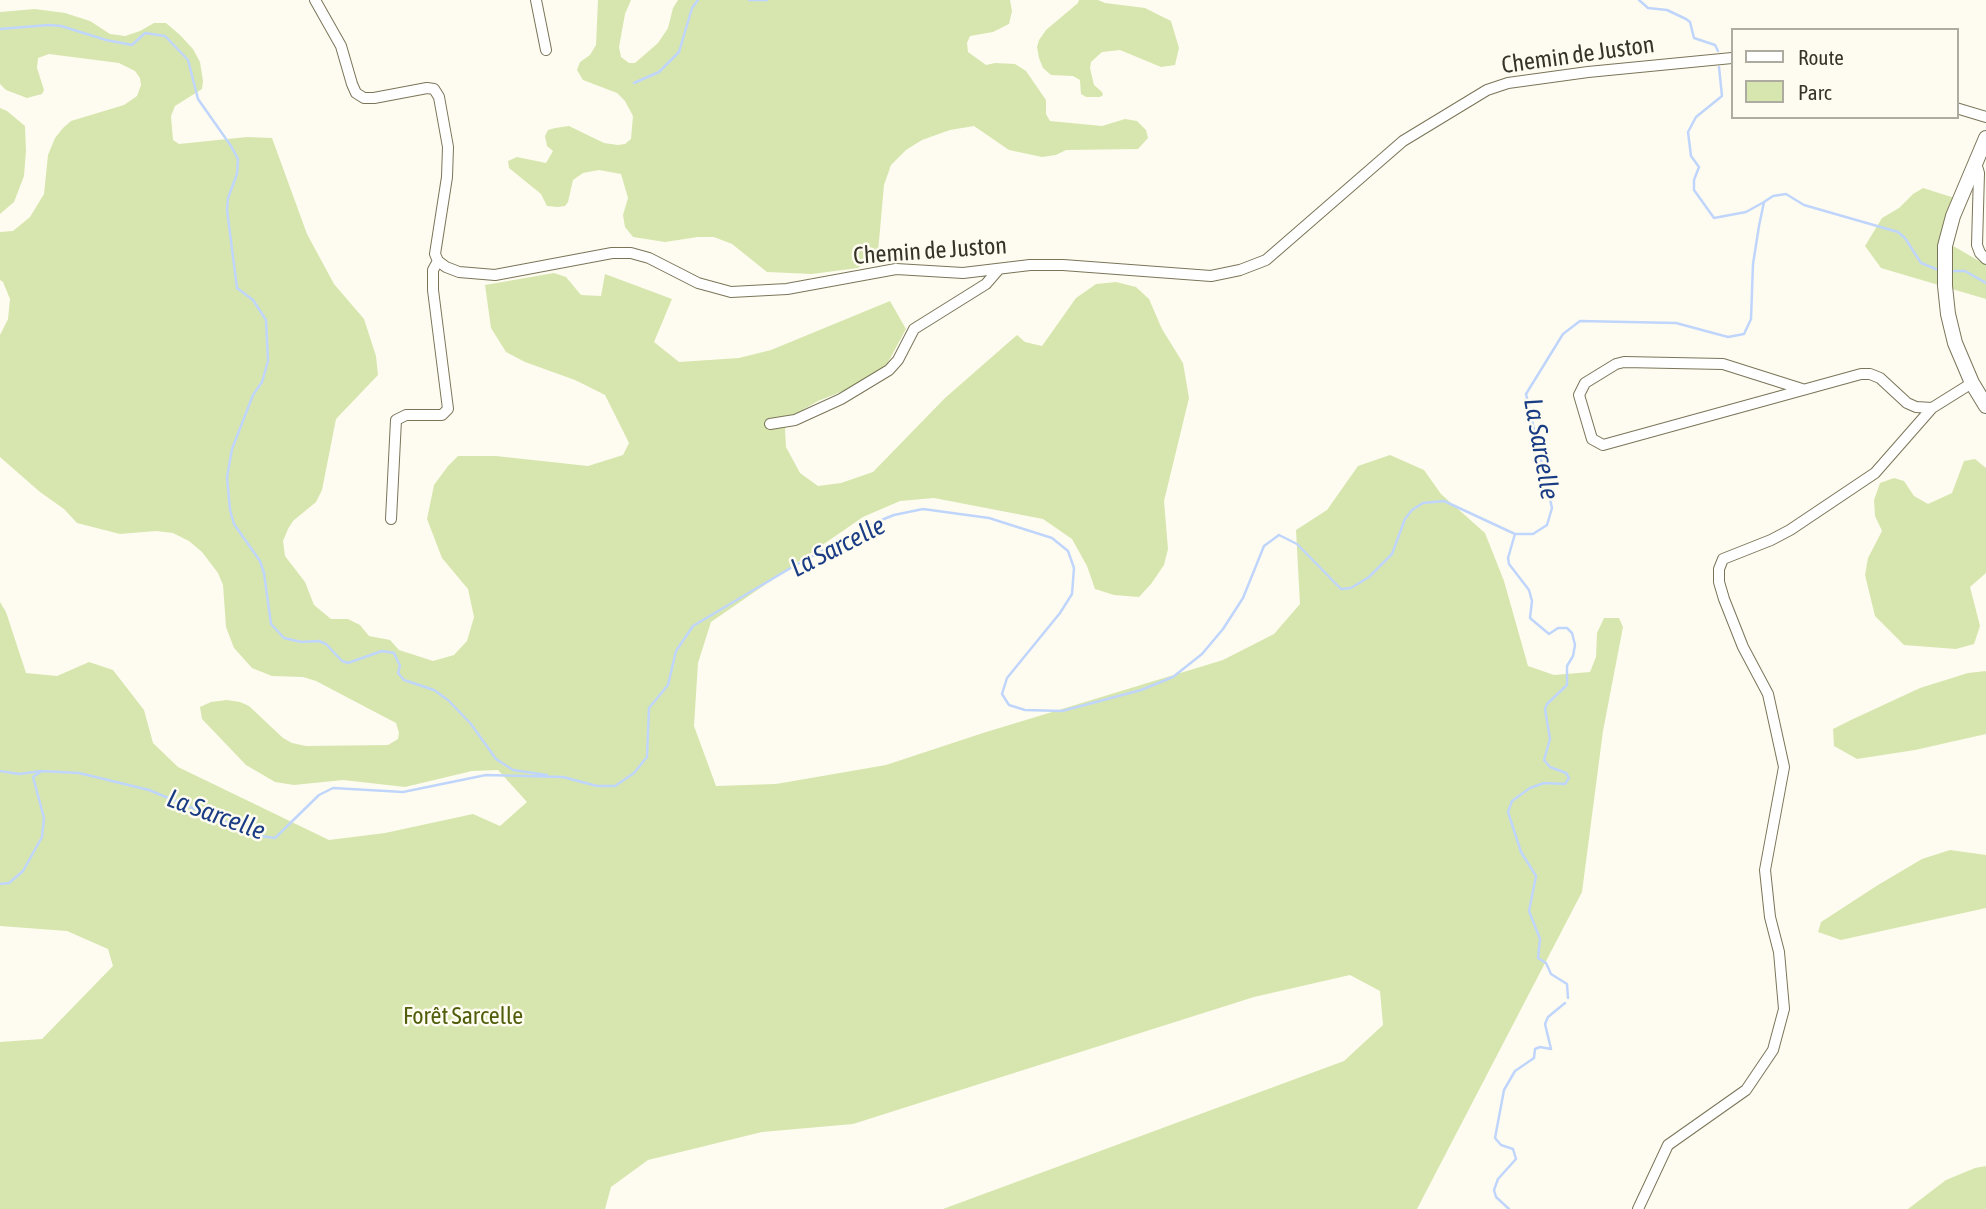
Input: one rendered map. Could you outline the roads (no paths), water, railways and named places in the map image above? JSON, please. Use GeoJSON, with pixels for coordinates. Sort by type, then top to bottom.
{"type":"FeatureCollection","features":[{"type":"Feature","properties":{"kind":"main road"},"geometry":{"type":"LineString","coordinates":[[1986,138],[1952,215],[1945,246],[1945,286],[1955,343],[1972,383],[1986,406]]}},
{"type":"Feature","properties":{"kind":"street"},"geometry":{"type":"LineString","coordinates":[[315,0],[341,46],[356,93],[364,98],[374,98],[434,89],[439,97],[448,147],[447,177],[435,254],[438,261],[433,270],[432,290],[448,409],[442,415],[406,415],[396,420],[391,519]]}},
{"type":"Feature","properties":{"kind":"street"},"geometry":{"type":"LineString","coordinates":[[536,0],[546,50]]}},
{"type":"Feature","properties":{"kind":"street","name":"Chemin de Juston"},"geometry":{"type":"LineString","coordinates":[[438,261],[459,272],[495,275],[612,253],[631,253],[649,258],[698,283],[731,292],[787,289],[896,269],[964,273],[1030,265],[1063,265],[1211,276],[1240,270],[1266,260],[1403,141],[1487,90],[1508,83],[1588,72],[1730,58]]}},
{"type":"Feature","properties":{"kind":"street"},"geometry":{"type":"LineString","coordinates":[[1958,109],[1986,117]]}},
{"type":"Feature","properties":{"kind":"street"},"geometry":{"type":"LineString","coordinates":[[1975,160],[1979,173],[1977,245],[1986,259]]}},
{"type":"Feature","properties":{"kind":"street"},"geometry":{"type":"LineString","coordinates":[[770,425],[795,420],[841,399],[889,370],[898,360],[914,329],[986,284],[999,269]]}},
{"type":"Feature","properties":{"kind":"street"},"geometry":{"type":"LineString","coordinates":[[1802,389],[1723,364],[1624,362],[1585,383],[1579,395],[1592,439],[1602,445],[1858,374],[1870,374],[1880,378],[1907,403],[1916,407],[1932,408]]}},
{"type":"Feature","properties":{"kind":"street"},"geometry":{"type":"LineString","coordinates":[[1638,1209],[1668,1145],[1746,1090],[1773,1050],[1784,1009],[1779,952],[1770,917],[1765,870],[1784,767],[1768,694],[1743,647],[1719,582],[1719,569],[1723,559],[1790,530],[1875,473],[1932,408],[1972,383]]}},
{"type":"Feature","properties":{"kind":"waterway"},"geometry":{"type":"LineString","coordinates":[[634,83],[659,72],[679,52],[692,8],[698,0]]}},
{"type":"Feature","properties":{"kind":"waterway"},"geometry":{"type":"LineString","coordinates":[[749,0],[767,0]]}},
{"type":"Feature","properties":{"kind":"waterway"},"geometry":{"type":"LineString","coordinates":[[1639,0],[1648,8],[1667,10],[1686,19],[1690,22],[1694,38],[1715,45],[1718,51]]}},
{"type":"Feature","properties":{"kind":"waterway"},"geometry":{"type":"LineString","coordinates":[[0,29],[61,26],[132,45],[145,33],[165,36],[188,60],[198,99],[238,159],[237,174],[228,198],[227,210],[237,288],[253,300],[266,320],[268,361],[262,382],[253,395],[232,449],[227,477],[234,524],[260,561],[264,573],[271,624],[284,638],[326,644],[342,661],[348,663],[382,651],[394,653],[400,666],[398,673],[404,680],[434,690],[448,700],[471,724],[496,759],[513,770],[547,775]]}},
{"type":"Feature","properties":{"kind":"waterway"},"geometry":{"type":"LineString","coordinates":[[1719,67],[1722,96],[1696,117],[1688,132],[1691,156],[1699,167],[1694,180],[1694,190],[1714,218],[1746,212],[1764,202]]}},
{"type":"Feature","properties":{"kind":"waterway","name":"La Sarcelle"},"geometry":{"type":"LineString","coordinates":[[0,884],[9,883],[23,871],[42,837],[44,818],[33,777],[42,771],[79,773],[149,790],[260,836],[275,838],[319,795],[333,788],[403,792],[486,775],[563,777],[597,786],[615,786],[634,773],[647,757],[649,708],[668,685],[676,651],[693,626],[794,566],[874,523],[894,515],[923,509],[989,518],[1052,538],[1068,551],[1074,568],[1072,594],[1060,613],[1007,678],[1002,694],[1009,705],[1025,710],[1062,711],[1141,690],[1173,677],[1202,654],[1223,629],[1243,598],[1264,546],[1279,535],[1297,544],[1341,589],[1351,588],[1369,577],[1392,554],[1405,519],[1423,503],[1444,501],[1515,534],[1533,534],[1547,525],[1552,508],[1526,394],[1563,334],[1580,321],[1676,323],[1728,337],[1744,334],[1751,319],[1753,264],[1764,202],[1773,196],[1786,194],[1804,205],[1898,232],[1921,263],[1941,271]]}},
{"type":"Feature","properties":{"kind":"waterway","name":"La Sarcelle"},"geometry":{"type":"LineString","coordinates":[[1951,271],[1965,271],[1986,283]]}},
{"type":"Feature","properties":{"kind":"waterway"},"geometry":{"type":"LineString","coordinates":[[1515,534],[1508,558],[1509,564],[1529,590],[1532,601],[1530,618],[1549,634],[1558,628],[1567,628],[1572,633],[1575,645],[1567,666],[1567,685],[1545,709],[1550,739],[1544,760],[1550,767],[1566,773],[1569,778],[1565,784],[1544,783],[1530,788],[1512,801],[1508,812],[1521,852],[1536,876],[1529,911],[1540,939],[1538,958],[1546,963],[1551,974],[1567,984],[1568,998]]}},
{"type":"Feature","properties":{"kind":"waterway"},"geometry":{"type":"LineString","coordinates":[[0,771],[19,774],[42,771]]}},
{"type":"Feature","properties":{"kind":"waterway"},"geometry":{"type":"LineString","coordinates":[[1509,1209],[1496,1197],[1494,1190],[1498,1179],[1516,1159],[1513,1149],[1501,1145],[1495,1138],[1504,1090],[1515,1071],[1534,1058],[1535,1049],[1551,1049],[1545,1024],[1548,1017],[1565,1003]]}},
{"type":"Feature","properties":{"kind":"park label","name":"Forêt Sarcelle"},"geometry":{"type":"Point","coordinates":[463,1016]}}]}
